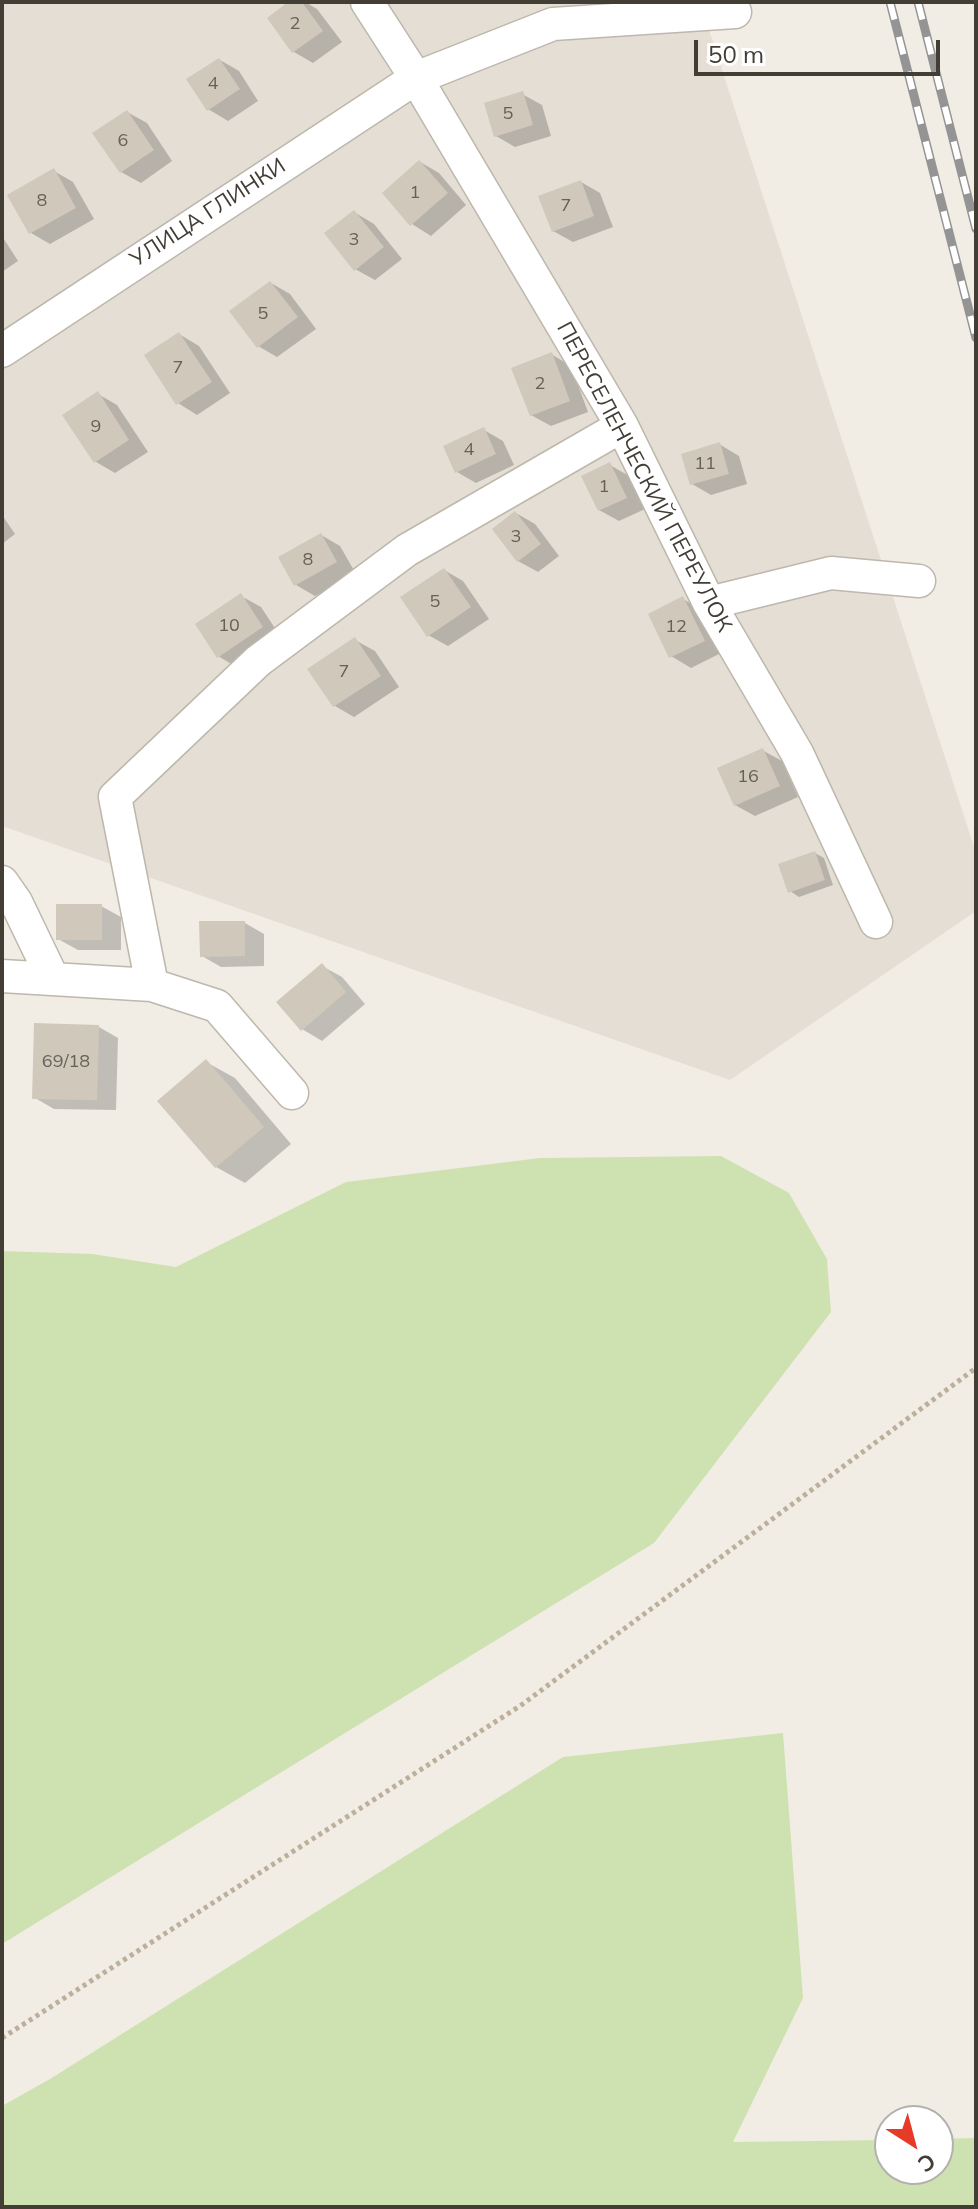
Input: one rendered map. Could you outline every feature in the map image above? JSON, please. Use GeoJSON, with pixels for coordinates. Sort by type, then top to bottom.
{"type":"FeatureCollection","features":[{"type":"Feature","properties":{"kind":"street","name":"ПЕРЕСЕЛЕНЧЕСКИЙ ПЕРЕУЛОК"},"geometry":{"type":"LineString","coordinates":[[367,2],[416,78],[622,426],[709,603],[797,753],[876,922]]}},
{"type":"Feature","properties":{"kind":"street","name":"УЛИЦА ГЛИНКИ"},"geometry":{"type":"LineString","coordinates":[[2,351],[416,78],[553,24],[735,12]]}},
{"type":"Feature","properties":{"kind":"street"},"geometry":{"type":"LineString","coordinates":[[152,985],[115,797],[258,661],[407,550],[622,426]]}},
{"type":"Feature","properties":{"kind":"street"},"geometry":{"type":"LineString","coordinates":[[709,603],[831,573],[919,581]]}},
{"type":"Feature","properties":{"kind":"street"},"geometry":{"type":"LineString","coordinates":[[2,882],[16,902],[53,979]]}},
{"type":"Feature","properties":{"kind":"street"},"geometry":{"type":"LineString","coordinates":[[2,976],[152,985],[217,1006],[292,1093]]}},
{"type":"Feature","properties":{"kind":"path"},"geometry":{"type":"LineString","coordinates":[[2,2038],[520,1706],[976,1368]]}},
{"type":"Feature","properties":{"kind":"shaded area"},"geometry":{"type":"Polygon","coordinates":[[[2,2],[700,2],[976,853],[976,911],[730,1080],[2,826],[2,2]]]}},
{"type":"Feature","properties":{"kind":"green space"},"geometry":{"type":"Polygon","coordinates":[[[721,1156],[789,1193],[827,1259],[831,1312],[654,1543],[2,1944],[2,1251],[92,1254],[176,1267],[346,1182],[540,1158],[721,1156]]]}},
{"type":"Feature","properties":{"kind":"green space"},"geometry":{"type":"Polygon","coordinates":[[[783,1733],[803,1998],[733,2142],[874,2140],[874,2185],[954,2185],[954,2139],[976,2138],[976,2207],[2,2207],[2,2106],[50,2079],[563,1757],[783,1733]]]}},
{"type":"Feature","properties":{"kind":"building"},"geometry":{"type":"Polygon","coordinates":[[[288,2],[302,2],[323,31],[292,53],[267,18],[288,2]]]}},
{"type":"Feature","properties":{"kind":"building"},"geometry":{"type":"Polygon","coordinates":[[[219,58],[240,89],[207,111],[186,79],[219,58]]]}},
{"type":"Feature","properties":{"kind":"building"},"geometry":{"type":"Polygon","coordinates":[[[523,91],[533,125],[494,137],[484,103],[523,91]]]}},
{"type":"Feature","properties":{"kind":"building"},"geometry":{"type":"Polygon","coordinates":[[[127,110],[154,150],[120,173],[92,133],[127,110]]]}},
{"type":"Feature","properties":{"kind":"building"},"geometry":{"type":"Polygon","coordinates":[[[419,160],[448,193],[410,226],[382,193],[419,160]]]}},
{"type":"Feature","properties":{"kind":"building"},"geometry":{"type":"Polygon","coordinates":[[[54,168],[76,208],[29,234],[7,195],[54,168]]]}},
{"type":"Feature","properties":{"kind":"building"},"geometry":{"type":"Polygon","coordinates":[[[581,180],[594,216],[552,232],[538,196],[581,180]]]}},
{"type":"Feature","properties":{"kind":"building"},"geometry":{"type":"Polygon","coordinates":[[[354,210],[384,247],[354,271],[324,233],[354,210]]]}},
{"type":"Feature","properties":{"kind":"building"},"geometry":{"type":"Polygon","coordinates":[[[270,281],[298,317],[257,348],[229,311],[270,281]]]}},
{"type":"Feature","properties":{"kind":"building"},"geometry":{"type":"Polygon","coordinates":[[[179,332],[212,382],[176,405],[144,355],[179,332]]]}},
{"type":"Feature","properties":{"kind":"building"},"geometry":{"type":"Polygon","coordinates":[[[552,352],[570,401],[530,416],[511,368],[552,352]]]}},
{"type":"Feature","properties":{"kind":"building"},"geometry":{"type":"Polygon","coordinates":[[[98,391],[129,440],[94,463],[62,415],[98,391]]]}},
{"type":"Feature","properties":{"kind":"building"},"geometry":{"type":"Polygon","coordinates":[[[484,427],[496,454],[455,473],[443,446],[484,427]]]}},
{"type":"Feature","properties":{"kind":"building"},"geometry":{"type":"Polygon","coordinates":[[[720,442],[729,474],[690,485],[681,454],[720,442]]]}},
{"type":"Feature","properties":{"kind":"building"},"geometry":{"type":"Polygon","coordinates":[[[610,462],[627,498],[598,511],[581,476],[610,462]]]}},
{"type":"Feature","properties":{"kind":"building"},"geometry":{"type":"Polygon","coordinates":[[[515,511],[541,544],[517,562],[492,529],[515,511]]]}},
{"type":"Feature","properties":{"kind":"building"},"geometry":{"type":"Polygon","coordinates":[[[321,533],[337,562],[294,586],[278,557],[321,533]]]}},
{"type":"Feature","properties":{"kind":"building"},"geometry":{"type":"Polygon","coordinates":[[[444,568],[471,607],[427,637],[400,597],[444,568]]]}},
{"type":"Feature","properties":{"kind":"building"},"geometry":{"type":"Polygon","coordinates":[[[241,593],[263,627],[217,658],[195,624],[241,593]]]}},
{"type":"Feature","properties":{"kind":"building"},"geometry":{"type":"Polygon","coordinates":[[[683,596],[705,641],[669,658],[648,614],[683,596]]]}},
{"type":"Feature","properties":{"kind":"building"},"geometry":{"type":"Polygon","coordinates":[[[355,637],[381,676],[333,707],[307,669],[355,637]]]}},
{"type":"Feature","properties":{"kind":"building"},"geometry":{"type":"Polygon","coordinates":[[[763,748],[780,786],[734,806],[717,768],[763,748]]]}},
{"type":"Feature","properties":{"kind":"building"},"geometry":{"type":"Polygon","coordinates":[[[815,851],[825,880],[788,893],[778,864],[815,851]]]}},
{"type":"Feature","properties":{"kind":"building"},"geometry":{"type":"Polygon","coordinates":[[[56,904],[102,904],[102,940],[56,940],[56,904]]]}},
{"type":"Feature","properties":{"kind":"building"},"geometry":{"type":"Polygon","coordinates":[[[199,921],[245,921],[245,956],[200,957],[199,921]]]}},
{"type":"Feature","properties":{"kind":"building"},"geometry":{"type":"Polygon","coordinates":[[[322,963],[346,992],[301,1031],[276,1002],[322,963]]]}},
{"type":"Feature","properties":{"kind":"building"},"geometry":{"type":"Polygon","coordinates":[[[34,1023],[99,1025],[97,1100],[32,1099],[34,1023]]]}},
{"type":"Feature","properties":{"kind":"building"},"geometry":{"type":"Polygon","coordinates":[[[206,1059],[264,1127],[215,1168],[157,1101],[206,1059]]]}},
{"type":"Feature","properties":{"kind":"railway"},"geometry":{"type":"LineString","coordinates":[[890,2],[976,338]]}},
{"type":"Feature","properties":{"kind":"railway"},"geometry":{"type":"LineString","coordinates":[[918,2],[976,229]]}}]}
